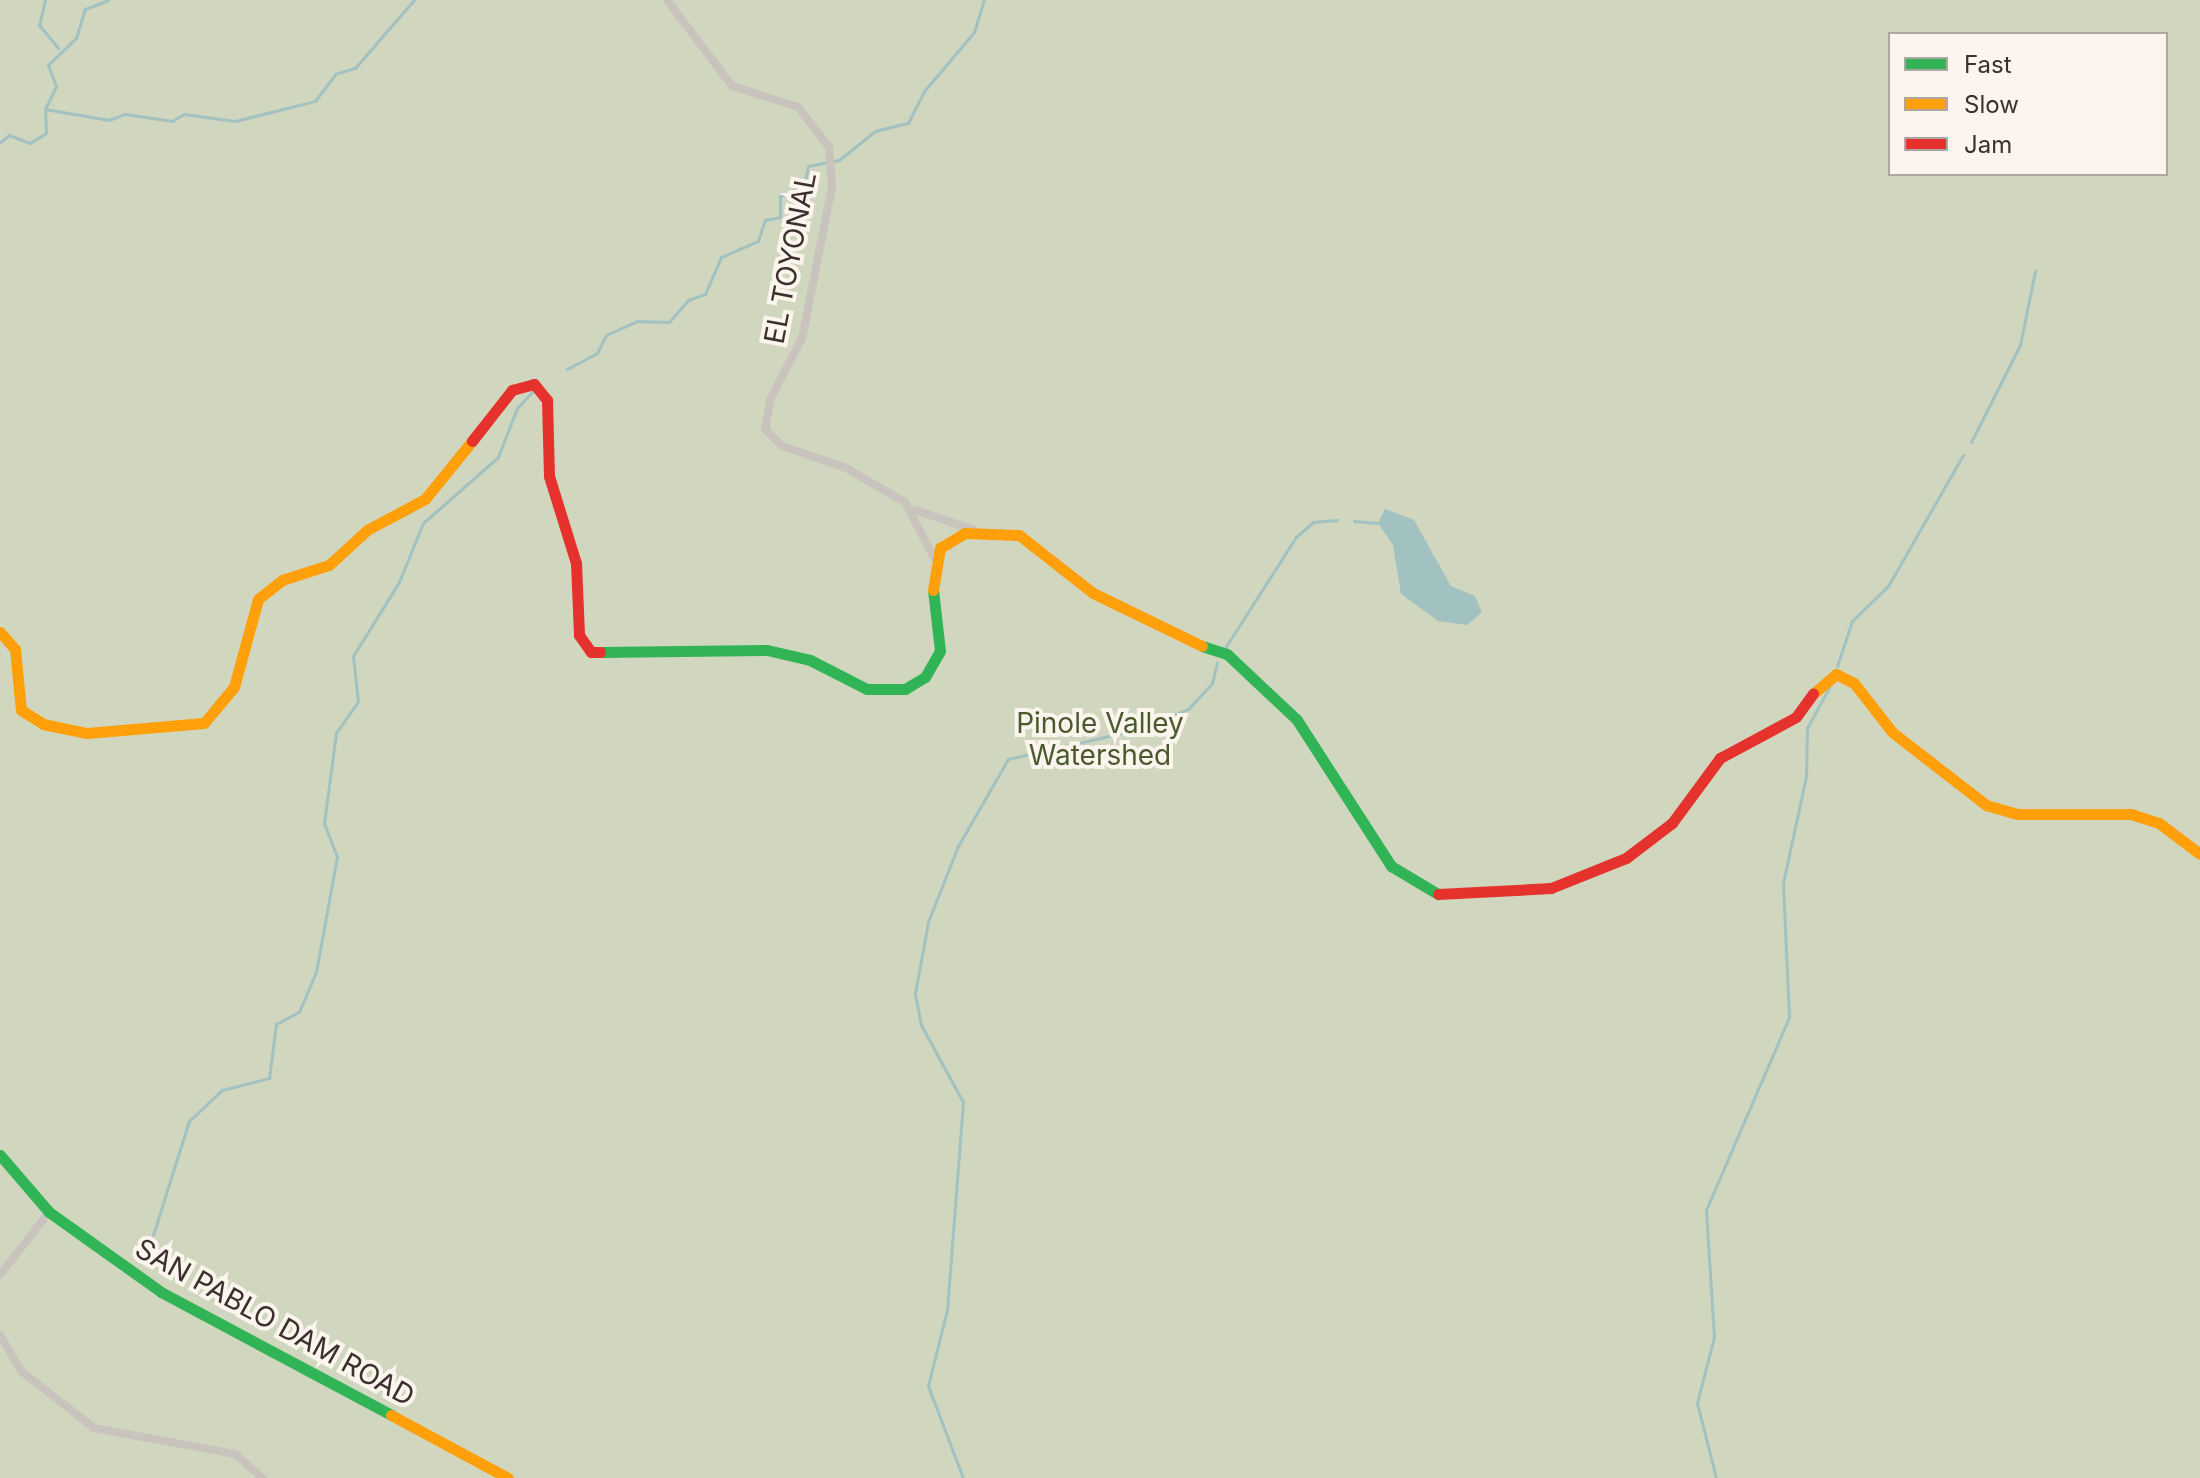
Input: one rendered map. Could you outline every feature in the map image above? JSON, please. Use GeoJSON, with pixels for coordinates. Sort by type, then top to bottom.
{"type":"FeatureCollection","features":[{"type":"Feature","properties":{"kind":"street","name":"EL TOYONAL"},"geometry":{"type":"LineString","coordinates":[[667,0],[732,86],[798,107],[829,147],[833,174],[802,338],[771,398],[765,429],[782,446],[846,468],[914,509],[979,531]]}},
{"type":"Feature","properties":{"kind":"street"},"geometry":{"type":"LineString","coordinates":[[0,632],[15,649],[16,700],[43,724],[99,733],[204,723],[234,687],[258,599],[282,580],[329,565],[367,530],[425,499],[522,385],[534,384],[547,400],[549,476],[576,563],[579,635],[591,652],[767,650],[810,660],[867,689],[905,689],[925,677],[940,651],[934,558],[914,509]]}},
{"type":"Feature","properties":{"kind":"street"},"geometry":{"type":"LineString","coordinates":[[934,558],[950,539],[979,531],[1033,541],[1093,593],[1165,634],[1227,654],[1297,720],[1391,866],[1438,894],[1551,888],[1626,858],[1672,823],[1720,758],[1796,717],[1818,686],[1836,674],[1854,683],[1927,763],[1996,810],[2131,814],[2159,823],[2200,854]]}},
{"type":"Feature","properties":{"kind":"street","name":"SAN PABLO DAM ROAD"},"geometry":{"type":"LineString","coordinates":[[0,1155],[49,1212],[161,1292],[508,1478]]}},
{"type":"Feature","properties":{"kind":"street"},"geometry":{"type":"LineString","coordinates":[[0,1275],[49,1212]]}},
{"type":"Feature","properties":{"kind":"street"},"geometry":{"type":"LineString","coordinates":[[0,1335],[21,1371],[94,1428],[235,1454],[263,1478]]}},
{"type":"Feature","properties":{"kind":"green space","name":"Pinole Valley Watershed"},"geometry":{"type":"Polygon","coordinates":[[[0,0],[2200,0],[2200,1478],[0,1478],[0,0]]]}},
{"type":"Feature","properties":{"kind":"water"},"geometry":{"type":"Polygon","coordinates":[[[1385,509],[1414,520],[1451,586],[1475,596],[1482,612],[1467,625],[1438,621],[1401,594],[1393,545],[1378,523],[1385,509]]]}},
{"type":"Feature","properties":{"kind":"waterway"},"geometry":{"type":"LineString","coordinates":[[45,0],[39,25],[58,48]]}},
{"type":"Feature","properties":{"kind":"waterway"},"geometry":{"type":"LineString","coordinates":[[0,142],[9,135],[30,143],[46,133],[45,109],[56,86],[48,65],[76,38],[85,9],[108,0]]}},
{"type":"Feature","properties":{"kind":"waterway"},"geometry":{"type":"LineString","coordinates":[[45,109],[109,120],[125,114],[172,121],[184,114],[235,121],[315,101],[335,74],[355,68],[414,0]]}},
{"type":"Feature","properties":{"kind":"waterway"},"geometry":{"type":"LineString","coordinates":[[567,369],[597,353],[606,335],[637,321],[669,322],[688,300],[705,294],[721,257],[758,241],[765,220],[780,217],[780,196],[804,186],[808,166],[839,160],[875,131],[908,123],[925,90],[974,32],[984,0]]}},
{"type":"Feature","properties":{"kind":"waterway"},"geometry":{"type":"LineString","coordinates":[[1971,442],[2020,345],[2035,271]]}},
{"type":"Feature","properties":{"kind":"waterway"},"geometry":{"type":"LineString","coordinates":[[153,1235],[189,1121],[222,1090],[269,1078],[276,1024],[299,1012],[316,972],[337,857],[324,823],[336,733],[358,702],[353,656],[399,582],[423,523],[498,457],[517,408],[532,392]]}},
{"type":"Feature","properties":{"kind":"waterway"},"geometry":{"type":"LineString","coordinates":[[1837,666],[1852,621],[1888,586],[1963,455]]}},
{"type":"Feature","properties":{"kind":"waterway"},"geometry":{"type":"LineString","coordinates":[[1225,648],[1296,537],[1313,522],[1337,520]]}},
{"type":"Feature","properties":{"kind":"waterway"},"geometry":{"type":"LineString","coordinates":[[1354,521],[1378,523]]}},
{"type":"Feature","properties":{"kind":"waterway"},"geometry":{"type":"LineString","coordinates":[[963,1478],[928,1386],[947,1310],[963,1102],[921,1025],[915,993],[928,922],[958,846],[1008,759],[1143,728],[1188,709],[1212,683],[1217,663]]}},
{"type":"Feature","properties":{"kind":"waterway"},"geometry":{"type":"LineString","coordinates":[[1716,1478],[1697,1403],[1714,1337],[1706,1210],[1789,1017],[1783,883],[1806,777],[1807,728],[1831,684]]}},
{"type":"Feature","properties":{"kind":"traffic: fast"},"geometry":{"type":"LineString","coordinates":[[600,652],[767,650],[810,660],[867,689],[905,689],[925,677],[940,651],[933,590]]}},
{"type":"Feature","properties":{"kind":"traffic: fast"},"geometry":{"type":"LineString","coordinates":[[1202,646],[1227,654],[1297,720],[1391,866],[1438,894]]}},
{"type":"Feature","properties":{"kind":"traffic: fast"},"geometry":{"type":"LineString","coordinates":[[0,1155],[49,1212],[161,1292],[391,1415]]}},
{"type":"Feature","properties":{"kind":"traffic: slow"},"geometry":{"type":"LineString","coordinates":[[0,632],[15,649],[21,710],[43,724],[87,733],[204,723],[234,687],[258,599],[282,580],[329,565],[367,530],[425,499],[472,441]]}},
{"type":"Feature","properties":{"kind":"traffic: slow"},"geometry":{"type":"LineString","coordinates":[[933,590],[940,548],[965,533],[1019,535],[1093,593],[1202,646]]}},
{"type":"Feature","properties":{"kind":"traffic: slow"},"geometry":{"type":"LineString","coordinates":[[1813,694],[1836,674],[1854,683],[1892,732],[1986,805],[2018,814],[2131,814],[2159,823],[2200,854]]}},
{"type":"Feature","properties":{"kind":"traffic: slow"},"geometry":{"type":"LineString","coordinates":[[391,1415],[508,1478]]}},
{"type":"Feature","properties":{"kind":"traffic: jam"},"geometry":{"type":"LineString","coordinates":[[472,441],[512,390],[534,384],[547,400],[549,476],[576,563],[579,635],[591,652],[600,652]]}},
{"type":"Feature","properties":{"kind":"traffic: jam"},"geometry":{"type":"LineString","coordinates":[[1438,894],[1551,888],[1626,858],[1672,823],[1720,758],[1796,717],[1813,694]]}}]}
